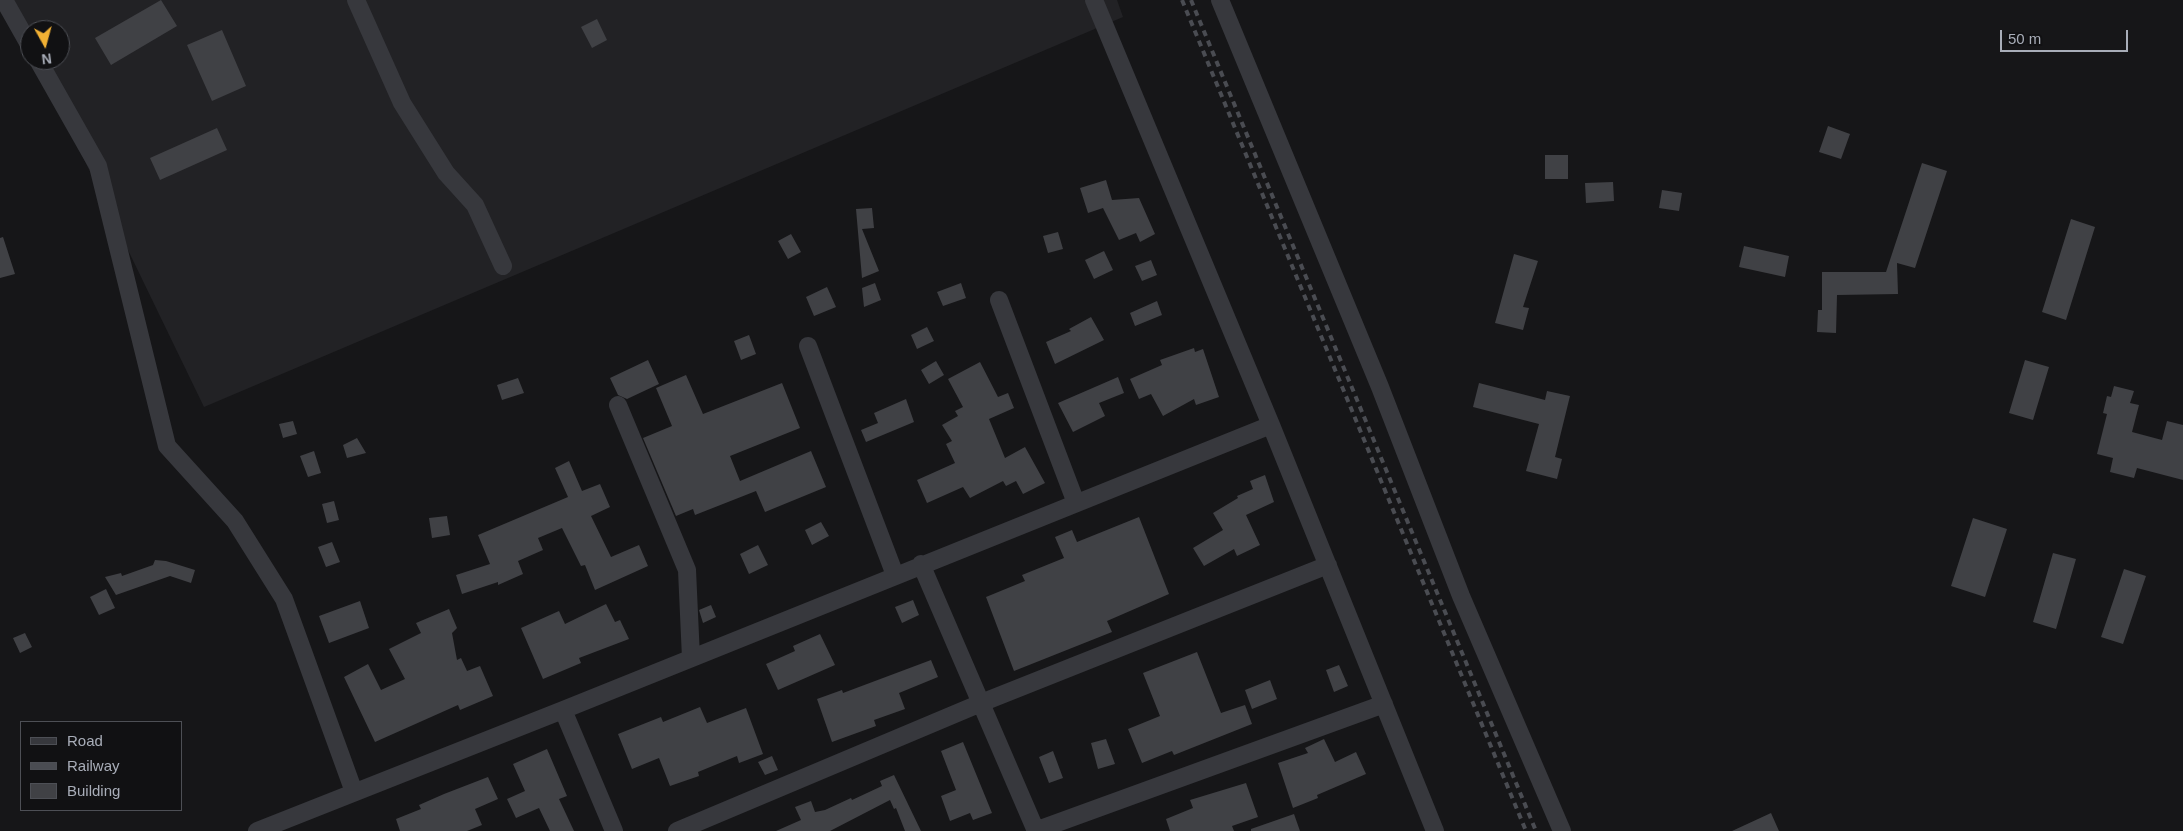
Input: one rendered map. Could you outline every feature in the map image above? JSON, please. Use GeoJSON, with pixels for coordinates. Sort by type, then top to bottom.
{"type":"FeatureCollection","features":[{"type":"Feature","properties":{"kind":"street"},"geometry":{"type":"LineString","coordinates":[[4,0],[20,28]]}},
{"type":"Feature","properties":{"kind":"street"},"geometry":{"type":"LineString","coordinates":[[356,0],[402,102],[446,173],[475,205],[503,266]]}},
{"type":"Feature","properties":{"kind":"street"},"geometry":{"type":"LineString","coordinates":[[1094,0],[1271,425],[1435,831]]}},
{"type":"Feature","properties":{"kind":"street"},"geometry":{"type":"LineString","coordinates":[[1220,0],[1380,387],[1461,596],[1562,831]]}},
{"type":"Feature","properties":{"kind":"street"},"geometry":{"type":"LineString","coordinates":[[44,70],[98,166],[167,446],[235,521],[284,599],[354,792]]}},
{"type":"Feature","properties":{"kind":"street"},"geometry":{"type":"LineString","coordinates":[[999,300],[1076,502]]}},
{"type":"Feature","properties":{"kind":"street"},"geometry":{"type":"LineString","coordinates":[[808,346],[896,575]]}},
{"type":"Feature","properties":{"kind":"street"},"geometry":{"type":"LineString","coordinates":[[618,405],[686,570],[691,658]]}},
{"type":"Feature","properties":{"kind":"street"},"geometry":{"type":"LineString","coordinates":[[257,831],[1271,425]]}},
{"type":"Feature","properties":{"kind":"street"},"geometry":{"type":"LineString","coordinates":[[921,564],[1036,831],[1384,704]]}},
{"type":"Feature","properties":{"kind":"street"},"geometry":{"type":"LineString","coordinates":[[677,831],[981,703],[1328,565]]}},
{"type":"Feature","properties":{"kind":"street"},"geometry":{"type":"LineString","coordinates":[[563,710],[614,831]]}},
{"type":"Feature","properties":{"kind":"shaded area"},"geometry":{"type":"Polygon","coordinates":[[[7,0],[1117,0],[1123,17],[204,407],[41,70],[70,70],[70,20],[22,20],[7,0]]]}},
{"type":"Feature","properties":{"kind":"building"},"geometry":{"type":"Polygon","coordinates":[[[161,0],[177,26],[111,65],[95,38],[161,0]]]}},
{"type":"Feature","properties":{"kind":"building"},"geometry":{"type":"Polygon","coordinates":[[[597,19],[607,40],[592,48],[581,27],[597,19]]]}},
{"type":"Feature","properties":{"kind":"building"},"geometry":{"type":"Polygon","coordinates":[[[222,30],[246,86],[212,101],[187,45],[222,30]]]}},
{"type":"Feature","properties":{"kind":"building"},"geometry":{"type":"Polygon","coordinates":[[[1828,126],[1850,134],[1841,159],[1819,152],[1828,126]]]}},
{"type":"Feature","properties":{"kind":"building"},"geometry":{"type":"Polygon","coordinates":[[[217,128],[227,150],[160,180],[150,158],[217,128]]]}},
{"type":"Feature","properties":{"kind":"building"},"geometry":{"type":"Polygon","coordinates":[[[1545,155],[1568,155],[1568,179],[1545,179],[1545,155]]]}},
{"type":"Feature","properties":{"kind":"building"},"geometry":{"type":"Polygon","coordinates":[[[1922,163],[1947,171],[1915,268],[1897,263],[1898,294],[1837,295],[1836,333],[1817,332],[1818,310],[1822,310],[1822,272],[1886,272],[1922,163]]]}},
{"type":"Feature","properties":{"kind":"building"},"geometry":{"type":"Polygon","coordinates":[[[1106,180],[1112,200],[1139,198],[1155,234],[1140,242],[1136,233],[1119,240],[1103,208],[1088,213],[1080,188],[1106,180]]]}},
{"type":"Feature","properties":{"kind":"building"},"geometry":{"type":"Polygon","coordinates":[[[1613,182],[1614,201],[1586,203],[1585,183],[1613,182]]]}},
{"type":"Feature","properties":{"kind":"building"},"geometry":{"type":"Polygon","coordinates":[[[1662,190],[1682,193],[1679,211],[1659,208],[1662,190]]]}},
{"type":"Feature","properties":{"kind":"building"},"geometry":{"type":"Polygon","coordinates":[[[872,208],[874,228],[862,229],[879,271],[862,278],[856,209],[872,208]]]}},
{"type":"Feature","properties":{"kind":"building"},"geometry":{"type":"Polygon","coordinates":[[[2071,219],[2095,227],[2066,320],[2042,312],[2071,219]]]}},
{"type":"Feature","properties":{"kind":"building"},"geometry":{"type":"Polygon","coordinates":[[[1058,232],[1063,249],[1048,253],[1043,236],[1058,232]]]}},
{"type":"Feature","properties":{"kind":"building"},"geometry":{"type":"Polygon","coordinates":[[[791,234],[801,252],[788,259],[778,241],[791,234]]]}},
{"type":"Feature","properties":{"kind":"building"},"geometry":{"type":"Polygon","coordinates":[[[3,237],[15,274],[0,278],[0,238],[3,237]]]}},
{"type":"Feature","properties":{"kind":"building"},"geometry":{"type":"Polygon","coordinates":[[[1744,246],[1789,256],[1785,277],[1739,267],[1744,246]]]}},
{"type":"Feature","properties":{"kind":"building"},"geometry":{"type":"Polygon","coordinates":[[[1104,251],[1113,270],[1094,279],[1085,260],[1104,251]]]}},
{"type":"Feature","properties":{"kind":"building"},"geometry":{"type":"Polygon","coordinates":[[[1514,254],[1538,261],[1523,307],[1529,308],[1523,330],[1495,323],[1514,254]]]}},
{"type":"Feature","properties":{"kind":"building"},"geometry":{"type":"Polygon","coordinates":[[[1151,260],[1157,275],[1142,281],[1135,266],[1151,260]]]}},
{"type":"Feature","properties":{"kind":"building"},"geometry":{"type":"Polygon","coordinates":[[[875,283],[881,300],[864,307],[862,288],[875,283]]]}},
{"type":"Feature","properties":{"kind":"building"},"geometry":{"type":"Polygon","coordinates":[[[961,283],[966,298],[943,306],[937,292],[961,283]]]}},
{"type":"Feature","properties":{"kind":"building"},"geometry":{"type":"Polygon","coordinates":[[[827,287],[836,307],[814,316],[806,297],[827,287]]]}},
{"type":"Feature","properties":{"kind":"building"},"geometry":{"type":"Polygon","coordinates":[[[1157,301],[1162,315],[1135,326],[1130,313],[1157,301]]]}},
{"type":"Feature","properties":{"kind":"building"},"geometry":{"type":"Polygon","coordinates":[[[1091,317],[1104,340],[1055,364],[1046,342],[1071,331],[1069,329],[1091,317]]]}},
{"type":"Feature","properties":{"kind":"building"},"geometry":{"type":"Polygon","coordinates":[[[927,327],[934,341],[917,349],[911,335],[927,327]]]}},
{"type":"Feature","properties":{"kind":"building"},"geometry":{"type":"Polygon","coordinates":[[[749,335],[756,354],[741,360],[734,341],[749,335]]]}},
{"type":"Feature","properties":{"kind":"building"},"geometry":{"type":"Polygon","coordinates":[[[1194,348],[1195,352],[1203,349],[1219,397],[1196,405],[1194,399],[1163,416],[1151,394],[1139,399],[1130,379],[1162,365],[1160,360],[1194,348]]]}},
{"type":"Feature","properties":{"kind":"building"},"geometry":{"type":"Polygon","coordinates":[[[648,360],[659,384],[627,399],[618,395],[610,378],[648,360]]]}},
{"type":"Feature","properties":{"kind":"building"},"geometry":{"type":"Polygon","coordinates":[[[2025,360],[2049,367],[2033,420],[2009,413],[2025,360]]]}},
{"type":"Feature","properties":{"kind":"building"},"geometry":{"type":"Polygon","coordinates":[[[936,361],[944,375],[929,384],[921,370],[936,361]]]}},
{"type":"Feature","properties":{"kind":"building"},"geometry":{"type":"Polygon","coordinates":[[[980,362],[998,397],[1008,393],[1014,408],[989,419],[1005,458],[1025,447],[1045,483],[1023,494],[1016,481],[1006,486],[1003,481],[970,498],[963,487],[927,503],[917,480],[955,463],[946,444],[952,441],[942,425],[958,416],[955,411],[963,407],[948,379],[980,362]]]}},
{"type":"Feature","properties":{"kind":"building"},"geometry":{"type":"Polygon","coordinates":[[[686,375],[703,414],[782,383],[800,428],[730,456],[740,481],[811,451],[826,487],[765,512],[756,491],[695,515],[693,509],[676,516],[643,438],[672,426],[656,388],[686,375]]]}},
{"type":"Feature","properties":{"kind":"building"},"geometry":{"type":"Polygon","coordinates":[[[1118,377],[1124,393],[1099,403],[1105,416],[1073,432],[1058,403],[1118,377]]]}},
{"type":"Feature","properties":{"kind":"building"},"geometry":{"type":"Polygon","coordinates":[[[518,378],[524,393],[502,400],[497,385],[518,378]]]}},
{"type":"Feature","properties":{"kind":"building"},"geometry":{"type":"Polygon","coordinates":[[[1479,383],[1545,400],[1547,391],[1570,396],[1555,457],[1562,459],[1557,479],[1526,471],[1539,424],[1473,407],[1479,383]]]}},
{"type":"Feature","properties":{"kind":"building"},"geometry":{"type":"Polygon","coordinates":[[[2114,386],[2134,391],[2130,403],[2139,405],[2132,432],[2162,440],[2167,421],[2183,425],[2183,480],[2137,468],[2134,478],[2110,472],[2113,458],[2097,454],[2107,414],[2103,413],[2107,396],[2111,397],[2114,386]]]}},
{"type":"Feature","properties":{"kind":"building"},"geometry":{"type":"Polygon","coordinates":[[[906,399],[914,422],[866,442],[861,430],[878,423],[874,413],[906,399]]]}},
{"type":"Feature","properties":{"kind":"building"},"geometry":{"type":"Polygon","coordinates":[[[293,421],[297,434],[283,438],[279,424],[293,421]]]}},
{"type":"Feature","properties":{"kind":"building"},"geometry":{"type":"Polygon","coordinates":[[[357,438],[366,453],[347,458],[343,445],[357,438]]]}},
{"type":"Feature","properties":{"kind":"building"},"geometry":{"type":"Polygon","coordinates":[[[314,451],[321,473],[308,477],[300,456],[314,451]]]}},
{"type":"Feature","properties":{"kind":"building"},"geometry":{"type":"Polygon","coordinates":[[[569,461],[582,491],[600,484],[610,507],[591,516],[611,557],[639,545],[648,566],[595,590],[585,565],[581,566],[562,528],[538,538],[543,550],[518,561],[523,574],[498,585],[498,582],[462,594],[456,575],[490,564],[478,535],[568,497],[555,468],[569,461]]]}},
{"type":"Feature","properties":{"kind":"building"},"geometry":{"type":"Polygon","coordinates":[[[1265,475],[1274,502],[1246,515],[1260,545],[1237,556],[1234,549],[1204,566],[1193,548],[1223,530],[1213,513],[1238,498],[1237,496],[1253,489],[1250,481],[1265,475]]]}},
{"type":"Feature","properties":{"kind":"building"},"geometry":{"type":"Polygon","coordinates":[[[334,501],[339,520],[327,523],[322,504],[334,501]]]}},
{"type":"Feature","properties":{"kind":"building"},"geometry":{"type":"Polygon","coordinates":[[[447,516],[450,535],[432,538],[429,518],[447,516]]]}},
{"type":"Feature","properties":{"kind":"building"},"geometry":{"type":"Polygon","coordinates":[[[1139,517],[1169,594],[1107,621],[1112,632],[1014,671],[986,597],[1025,581],[1022,575],[1064,558],[1055,537],[1072,530],[1077,542],[1139,517]]]}},
{"type":"Feature","properties":{"kind":"building"},"geometry":{"type":"Polygon","coordinates":[[[1973,518],[2007,529],[1985,597],[1951,586],[1973,518]]]}},
{"type":"Feature","properties":{"kind":"building"},"geometry":{"type":"Polygon","coordinates":[[[821,522],[829,536],[812,545],[805,530],[821,522]]]}},
{"type":"Feature","properties":{"kind":"building"},"geometry":{"type":"Polygon","coordinates":[[[332,542],[340,562],[326,567],[318,547],[332,542]]]}},
{"type":"Feature","properties":{"kind":"building"},"geometry":{"type":"Polygon","coordinates":[[[758,545],[768,565],[749,574],[740,554],[758,545]]]}},
{"type":"Feature","properties":{"kind":"building"},"geometry":{"type":"Polygon","coordinates":[[[2053,553],[2076,559],[2056,629],[2033,622],[2053,553]]]}},
{"type":"Feature","properties":{"kind":"building"},"geometry":{"type":"Polygon","coordinates":[[[155,560],[166,561],[195,570],[191,583],[170,576],[116,595],[105,577],[121,573],[122,576],[153,565],[155,560]]]}},
{"type":"Feature","properties":{"kind":"building"},"geometry":{"type":"Polygon","coordinates":[[[2124,569],[2146,576],[2123,644],[2101,637],[2124,569]]]}},
{"type":"Feature","properties":{"kind":"building"},"geometry":{"type":"Polygon","coordinates":[[[106,589],[115,608],[99,615],[90,597],[106,589]]]}},
{"type":"Feature","properties":{"kind":"building"},"geometry":{"type":"Polygon","coordinates":[[[913,600],[919,615],[902,623],[895,607],[913,600]]]}},
{"type":"Feature","properties":{"kind":"building"},"geometry":{"type":"Polygon","coordinates":[[[360,601],[369,628],[329,643],[319,616],[360,601]]]}},
{"type":"Feature","properties":{"kind":"building"},"geometry":{"type":"Polygon","coordinates":[[[606,604],[615,622],[620,620],[629,639],[579,658],[581,663],[543,679],[521,628],[559,611],[565,624],[606,604]]]}},
{"type":"Feature","properties":{"kind":"building"},"geometry":{"type":"Polygon","coordinates":[[[711,605],[716,617],[703,623],[699,610],[711,605]]]}},
{"type":"Feature","properties":{"kind":"building"},"geometry":{"type":"Polygon","coordinates":[[[449,609],[457,628],[452,633],[457,660],[461,658],[467,671],[480,666],[493,696],[460,710],[458,705],[375,742],[344,677],[368,664],[381,690],[405,679],[389,649],[421,633],[416,623],[449,609]]]}},
{"type":"Feature","properties":{"kind":"building"},"geometry":{"type":"Polygon","coordinates":[[[25,633],[32,647],[20,653],[13,638],[25,633]]]}},
{"type":"Feature","properties":{"kind":"building"},"geometry":{"type":"Polygon","coordinates":[[[820,634],[835,665],[778,690],[766,664],[795,651],[793,646],[820,634]]]}},
{"type":"Feature","properties":{"kind":"building"},"geometry":{"type":"Polygon","coordinates":[[[1197,652],[1221,713],[1245,705],[1252,724],[1174,755],[1172,751],[1142,763],[1128,729],[1160,716],[1143,673],[1197,652]]]}},
{"type":"Feature","properties":{"kind":"building"},"geometry":{"type":"Polygon","coordinates":[[[931,660],[938,677],[899,693],[905,709],[874,720],[876,726],[832,742],[817,699],[842,690],[843,693],[931,660]]]}},
{"type":"Feature","properties":{"kind":"building"},"geometry":{"type":"Polygon","coordinates":[[[1339,665],[1348,686],[1334,692],[1326,670],[1339,665]]]}},
{"type":"Feature","properties":{"kind":"building"},"geometry":{"type":"Polygon","coordinates":[[[1270,680],[1277,699],[1252,709],[1245,690],[1270,680]]]}},
{"type":"Feature","properties":{"kind":"building"},"geometry":{"type":"Polygon","coordinates":[[[700,707],[707,723],[746,708],[763,754],[739,763],[737,756],[698,772],[699,776],[670,786],[659,758],[632,769],[618,734],[661,717],[663,722],[700,707]]]}},
{"type":"Feature","properties":{"kind":"building"},"geometry":{"type":"Polygon","coordinates":[[[1106,739],[1115,764],[1098,769],[1091,743],[1106,739]]]}},
{"type":"Feature","properties":{"kind":"building"},"geometry":{"type":"Polygon","coordinates":[[[1324,739],[1335,762],[1356,752],[1366,774],[1317,795],[1318,798],[1293,808],[1278,763],[1308,753],[1305,748],[1324,739]]]}},
{"type":"Feature","properties":{"kind":"building"},"geometry":{"type":"Polygon","coordinates":[[[963,742],[992,813],[973,820],[970,813],[950,821],[941,796],[956,790],[941,751],[963,742]]]}},
{"type":"Feature","properties":{"kind":"building"},"geometry":{"type":"Polygon","coordinates":[[[547,749],[567,796],[559,799],[574,831],[550,831],[539,808],[516,818],[507,799],[525,791],[513,764],[547,749]]]}},
{"type":"Feature","properties":{"kind":"building"},"geometry":{"type":"Polygon","coordinates":[[[1053,751],[1063,778],[1049,783],[1039,757],[1053,751]]]}},
{"type":"Feature","properties":{"kind":"building"},"geometry":{"type":"Polygon","coordinates":[[[772,756],[778,770],[765,775],[758,762],[772,756]]]}},
{"type":"Feature","properties":{"kind":"building"},"geometry":{"type":"Polygon","coordinates":[[[894,775],[921,831],[905,831],[896,808],[894,809],[890,800],[830,831],[776,831],[801,820],[795,807],[811,801],[815,812],[825,810],[882,786],[880,781],[894,775]]]}},
{"type":"Feature","properties":{"kind":"building"},"geometry":{"type":"Polygon","coordinates":[[[488,777],[498,799],[475,809],[482,825],[467,831],[400,831],[396,819],[421,809],[419,805],[488,777]]]}},
{"type":"Feature","properties":{"kind":"building"},"geometry":{"type":"Polygon","coordinates":[[[1246,783],[1258,817],[1232,826],[1234,831],[1170,831],[1166,819],[1193,808],[1190,800],[1246,783]]]}},
{"type":"Feature","properties":{"kind":"building"},"geometry":{"type":"Polygon","coordinates":[[[1771,813],[1779,831],[1732,831],[1771,813]]]}},
{"type":"Feature","properties":{"kind":"building"},"geometry":{"type":"Polygon","coordinates":[[[1294,814],[1300,831],[1251,831],[1251,829],[1294,814]]]}},
{"type":"Feature","properties":{"kind":"railway"},"geometry":{"type":"LineString","coordinates":[[1182,0],[1526,831]]}},
{"type":"Feature","properties":{"kind":"railway"},"geometry":{"type":"LineString","coordinates":[[1191,0],[1536,831]]}}]}
